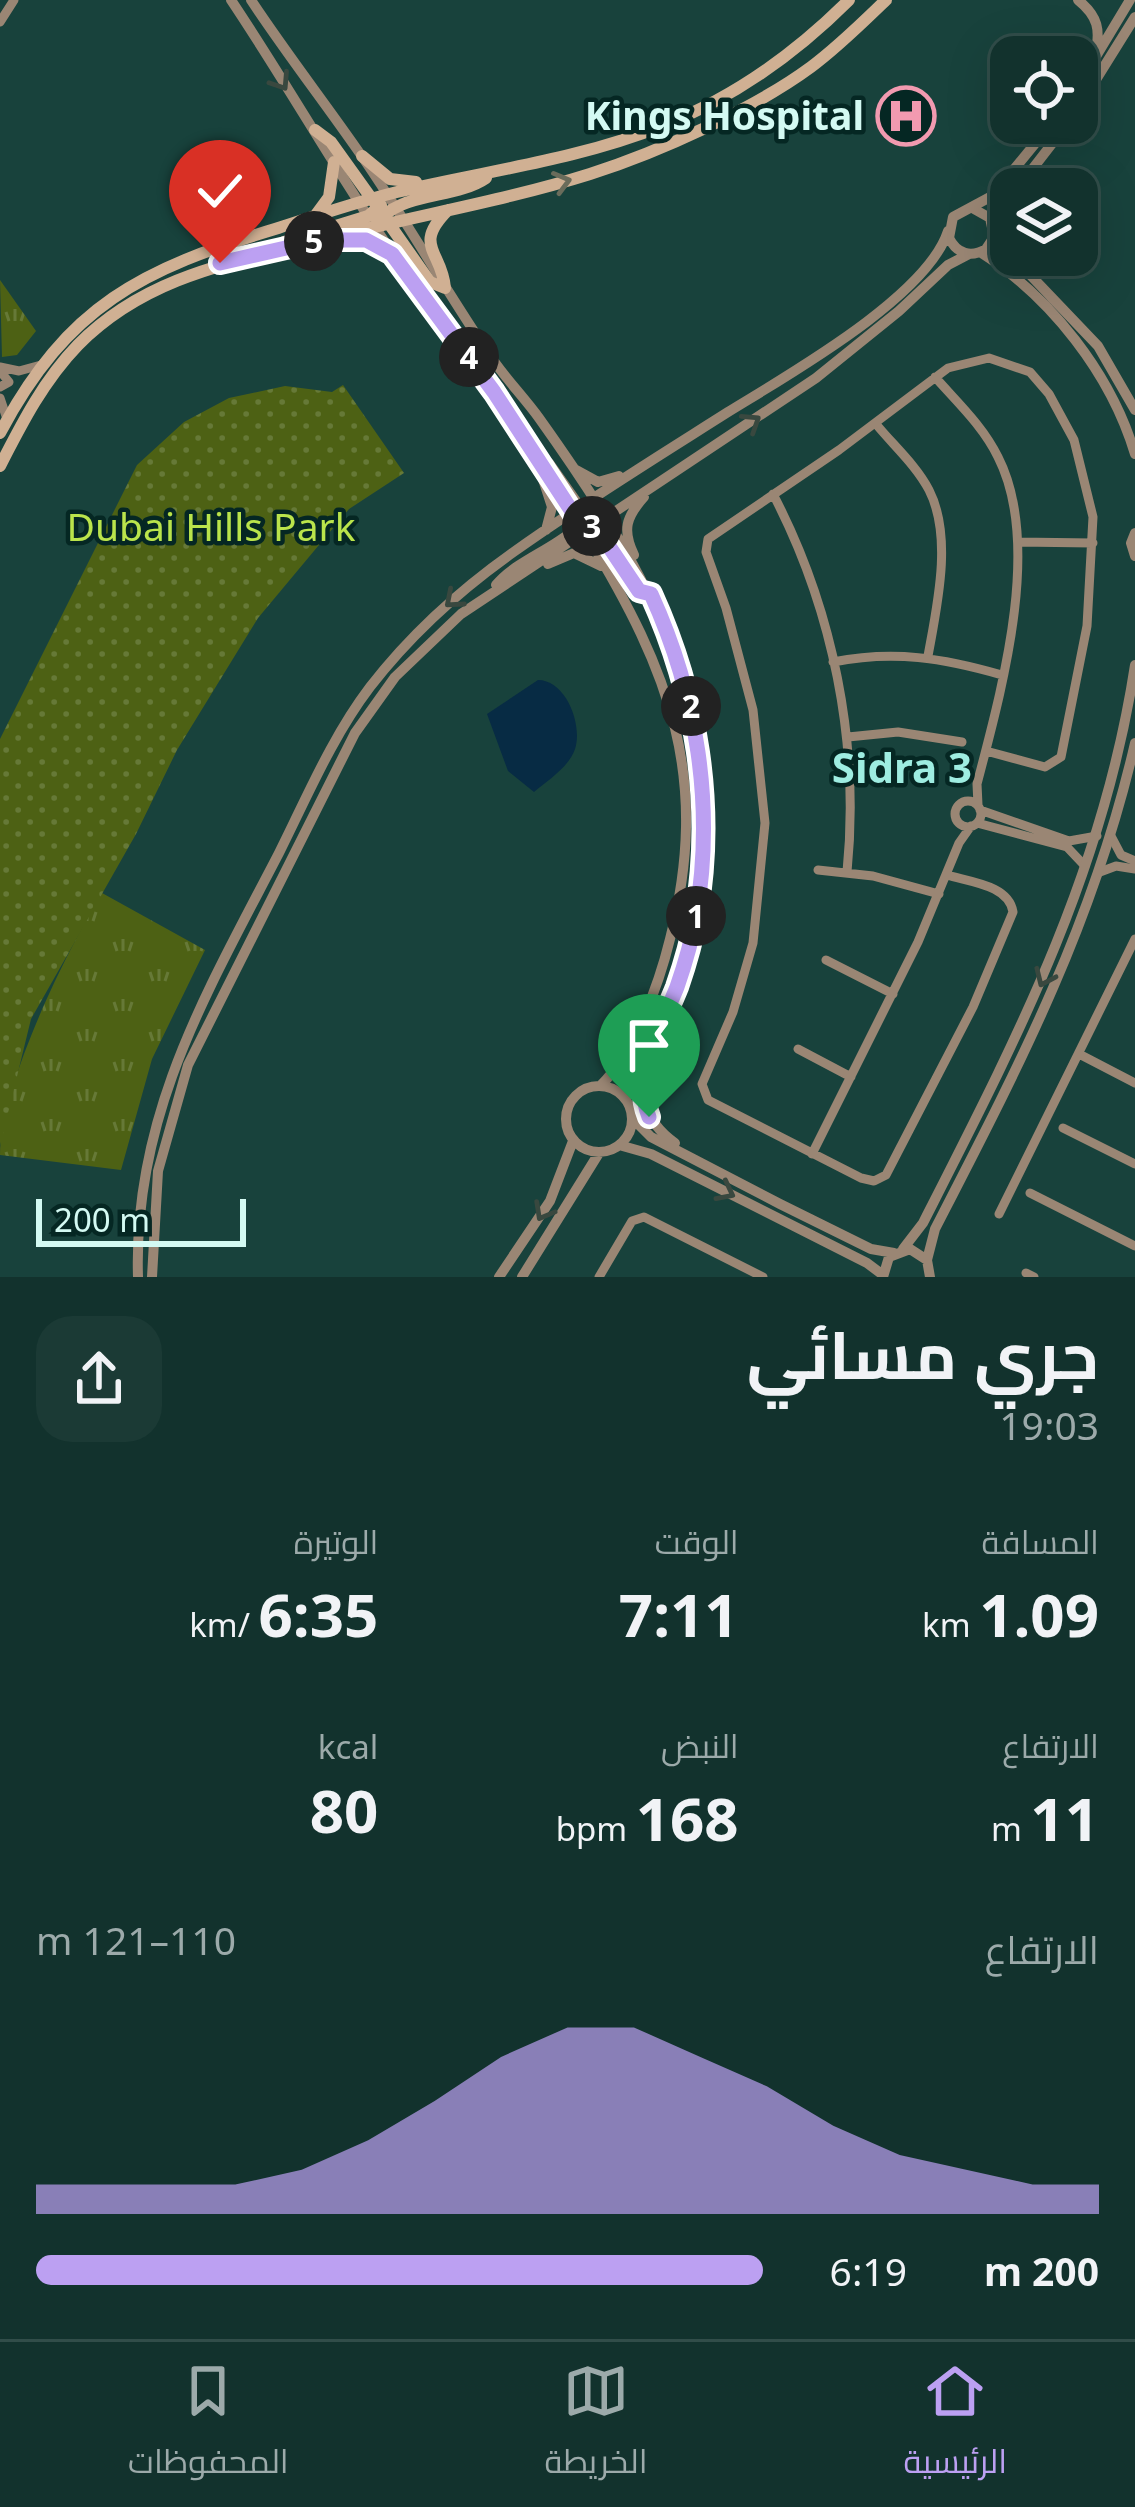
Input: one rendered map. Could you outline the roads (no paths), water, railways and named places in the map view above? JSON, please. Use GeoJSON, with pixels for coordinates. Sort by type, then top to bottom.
{"type":"FeatureCollection","features":[{"type":"Feature","properties":{"kind":"main road"},"geometry":{"type":"LineString","coordinates":[[362,156],[390,179],[441,183],[620,140],[690,115],[781,59],[849,0]]}},
{"type":"Feature","properties":{"kind":"main road"},"geometry":{"type":"LineString","coordinates":[[4,426],[41,365],[77,326],[140,278],[181,259],[314,217],[448,209],[595,172],[736,111],[814,65],[886,0]]}},
{"type":"Feature","properties":{"kind":"main road"},"geometry":{"type":"LineString","coordinates":[[315,130],[331,142],[430,281],[445,288]]}},
{"type":"Feature","properties":{"kind":"main road"},"geometry":{"type":"LineString","coordinates":[[314,217],[329,197],[334,162]]}},
{"type":"Feature","properties":{"kind":"main road"},"geometry":{"type":"LineString","coordinates":[[280,248],[292,237],[471,188],[492,174]]}},
{"type":"Feature","properties":{"kind":"main road"},"geometry":{"type":"LineString","coordinates":[[321,240],[441,183]]}},
{"type":"Feature","properties":{"kind":"main road"},"geometry":{"type":"LineString","coordinates":[[445,288],[429,241],[432,228],[448,209]]}},
{"type":"Feature","properties":{"kind":"main road"},"geometry":{"type":"LineString","coordinates":[[0,466],[51,377],[78,345],[118,311],[188,274],[280,248],[321,240],[366,240],[392,254]]}},
{"type":"Feature","properties":{"kind":"street"},"geometry":{"type":"LineString","coordinates":[[0,22],[14,0]]}},
{"type":"Feature","properties":{"kind":"street"},"geometry":{"type":"LineString","coordinates":[[231,0],[334,162],[381,211]]}},
{"type":"Feature","properties":{"kind":"street"},"geometry":{"type":"LineString","coordinates":[[251,0],[362,156],[392,254],[539,460],[636,568],[651,594],[686,686],[699,751],[700,881],[691,940],[675,990],[626,1099]]}},
{"type":"Feature","properties":{"kind":"street"},"geometry":{"type":"LineString","coordinates":[[1078,0],[1091,12],[1097,36]]}},
{"type":"Feature","properties":{"kind":"street"},"geometry":{"type":"LineString","coordinates":[[1098,55],[1130,0]]}},
{"type":"Feature","properties":{"kind":"street"},"geometry":{"type":"LineString","coordinates":[[1098,76],[1135,17]]}},
{"type":"Feature","properties":{"kind":"street"},"geometry":{"type":"LineString","coordinates":[[571,467],[604,482],[654,460],[824,354],[932,262],[955,215],[974,208],[1000,188],[1035,144]]}},
{"type":"Feature","properties":{"kind":"street"},"geometry":{"type":"LineString","coordinates":[[1033,168],[1052,144]]}},
{"type":"Feature","properties":{"kind":"street"},"geometry":{"type":"LineString","coordinates":[[974,208],[986,213],[990,223]]}},
{"type":"Feature","properties":{"kind":"street"},"geometry":{"type":"LineString","coordinates":[[948,231],[952,244],[975,253],[1052,315],[1090,358],[1118,408],[1135,454]]}},
{"type":"Feature","properties":{"kind":"street"},"geometry":{"type":"LineString","coordinates":[[152,1277],[154,1208],[166,1135],[188,1064],[224,976],[329,754],[370,686],[456,596],[546,530],[588,517],[654,485],[816,378],[948,265],[975,253],[990,234]]}},
{"type":"Feature","properties":{"kind":"street"},"geometry":{"type":"LineString","coordinates":[[1035,276],[1098,346],[1135,410]]}},
{"type":"Feature","properties":{"kind":"street"},"geometry":{"type":"LineString","coordinates":[[445,288],[571,467],[607,568],[644,635],[666,691],[680,752],[686,821],[680,894],[665,958],[620,1062],[601,1085]]}},
{"type":"Feature","properties":{"kind":"street"},"geometry":{"type":"LineString","coordinates":[[947,875],[1003,893],[1013,906],[973,1007],[886,1175],[867,1181],[713,1103],[702,1090],[733,1012],[753,943],[765,823],[753,710],[705,545],[718,529],[876,424],[935,376],[961,362],[989,358],[1017,365],[1040,382],[1063,416],[1083,465],[1093,543],[1081,667],[1061,758],[1039,766],[986,751]]}},
{"type":"Feature","properties":{"kind":"street"},"geometry":{"type":"LineString","coordinates":[[0,369],[19,371],[41,365]]}},
{"type":"Feature","properties":{"kind":"street"},"geometry":{"type":"LineString","coordinates":[[0,369],[9,382],[0,387]]}},
{"type":"Feature","properties":{"kind":"street"},"geometry":{"type":"LineString","coordinates":[[812,1154],[947,875],[958,843],[957,807],[977,784],[1002,675],[1018,542],[1011,489],[998,455],[935,376]]}},
{"type":"Feature","properties":{"kind":"street"},"geometry":{"type":"LineString","coordinates":[[0,398],[4,426]]}},
{"type":"Feature","properties":{"kind":"street"},"geometry":{"type":"LineString","coordinates":[[876,424],[928,487],[939,522],[940,562],[928,656]]}},
{"type":"Feature","properties":{"kind":"street"},"geometry":{"type":"LineString","coordinates":[[519,430],[532,438],[639,591],[651,594]]}},
{"type":"Feature","properties":{"kind":"street"},"geometry":{"type":"LineString","coordinates":[[539,460],[539,474],[552,507],[546,530]]}},
{"type":"Feature","properties":{"kind":"street"},"geometry":{"type":"LineString","coordinates":[[491,593],[506,574],[647,472],[654,460]]}},
{"type":"Feature","properties":{"kind":"street"},"geometry":{"type":"LineString","coordinates":[[636,568],[626,522],[654,485]]}},
{"type":"Feature","properties":{"kind":"street"},"geometry":{"type":"LineString","coordinates":[[773,494],[807,569],[848,737],[852,803],[847,872]]}},
{"type":"Feature","properties":{"kind":"street"},"geometry":{"type":"LineString","coordinates":[[138,1277],[141,1201],[152,1132],[176,1059],[368,714],[426,644],[588,517]]}},
{"type":"Feature","properties":{"kind":"street"},"geometry":{"type":"LineString","coordinates":[[1135,533],[1135,556]]}},
{"type":"Feature","properties":{"kind":"street"},"geometry":{"type":"LineString","coordinates":[[1018,542],[1093,543]]}},
{"type":"Feature","properties":{"kind":"street"},"geometry":{"type":"LineString","coordinates":[[527,569],[574,553],[607,568]]}},
{"type":"Feature","properties":{"kind":"street"},"geometry":{"type":"LineString","coordinates":[[833,662],[881,654],[928,656],[1002,675]]}},
{"type":"Feature","properties":{"kind":"street"},"geometry":{"type":"LineString","coordinates":[[1104,836],[1135,665]]}},
{"type":"Feature","properties":{"kind":"street"},"geometry":{"type":"LineString","coordinates":[[848,737],[898,732],[962,742]]}},
{"type":"Feature","properties":{"kind":"street"},"geometry":{"type":"LineString","coordinates":[[930,1277],[927,1260],[934,1229],[1046,1010],[1135,743]]}},
{"type":"Feature","properties":{"kind":"street"},"geometry":{"type":"LineString","coordinates":[[958,843],[974,824],[979,808],[977,784]]}},
{"type":"Feature","properties":{"kind":"street"},"geometry":{"type":"LineString","coordinates":[[965,801],[1007,822],[1051,836],[1075,842],[1104,836]]}},
{"type":"Feature","properties":{"kind":"street"},"geometry":{"type":"LineString","coordinates":[[958,821],[1067,847],[1093,870]]}},
{"type":"Feature","properties":{"kind":"street"},"geometry":{"type":"LineString","coordinates":[[1104,836],[1135,864]]}},
{"type":"Feature","properties":{"kind":"street"},"geometry":{"type":"LineString","coordinates":[[1093,870],[1135,864]]}},
{"type":"Feature","properties":{"kind":"street"},"geometry":{"type":"LineString","coordinates":[[818,869],[939,894]]}},
{"type":"Feature","properties":{"kind":"street"},"geometry":{"type":"LineString","coordinates":[[620,1145],[651,1154],[868,1263],[883,1276],[886,1262],[917,1233],[1028,1015],[1093,870]]}},
{"type":"Feature","properties":{"kind":"street"},"geometry":{"type":"LineString","coordinates":[[1000,1214],[1135,939]]}},
{"type":"Feature","properties":{"kind":"street"},"geometry":{"type":"LineString","coordinates":[[826,960],[893,994]]}},
{"type":"Feature","properties":{"kind":"street"},"geometry":{"type":"LineString","coordinates":[[652,1038],[643,1083],[645,1106],[655,1126],[696,1160]]}},
{"type":"Feature","properties":{"kind":"street"},"geometry":{"type":"LineString","coordinates":[[798,1049],[851,1076]]}},
{"type":"Feature","properties":{"kind":"street"},"geometry":{"type":"LineString","coordinates":[[1081,1055],[1135,1083]]}},
{"type":"Feature","properties":{"kind":"street"},"geometry":{"type":"LineString","coordinates":[[499,1277],[550,1201],[573,1141],[565,1119],[567,1107],[583,1090],[601,1085],[626,1099],[633,1119],[651,1137],[864,1246],[917,1251],[927,1260]]}},
{"type":"Feature","properties":{"kind":"street"},"geometry":{"type":"LineString","coordinates":[[522,1277],[599,1153],[620,1145],[633,1119]]}},
{"type":"Feature","properties":{"kind":"street"},"geometry":{"type":"LineString","coordinates":[[1063,1128],[1135,1164]]}},
{"type":"Feature","properties":{"kind":"street"},"geometry":{"type":"LineString","coordinates":[[573,1141],[599,1153]]}},
{"type":"Feature","properties":{"kind":"street"},"geometry":{"type":"LineString","coordinates":[[1030,1193],[1135,1246]]}},
{"type":"Feature","properties":{"kind":"street"},"geometry":{"type":"LineString","coordinates":[[599,1277],[632,1221],[644,1217],[760,1276]]}},
{"type":"Feature","properties":{"kind":"water"},"geometry":{"type":"Polygon","coordinates":[[[538,680],[557,687],[564,696],[577,739],[568,762],[534,792],[508,771],[487,714],[538,680]]]}},
{"type":"Feature","properties":{"kind":"place","name":"Kings Hospital"},"geometry":{"type":"Point","coordinates":[906,116]}},
{"type":"Feature","properties":{"kind":"district","name":"Sidra 3"},"geometry":{"type":"Point","coordinates":[902,768]}},
{"type":"Feature","properties":{"kind":"park label","name":"Dubai Hills Park"},"geometry":{"type":"Point","coordinates":[211,527]}}]}
